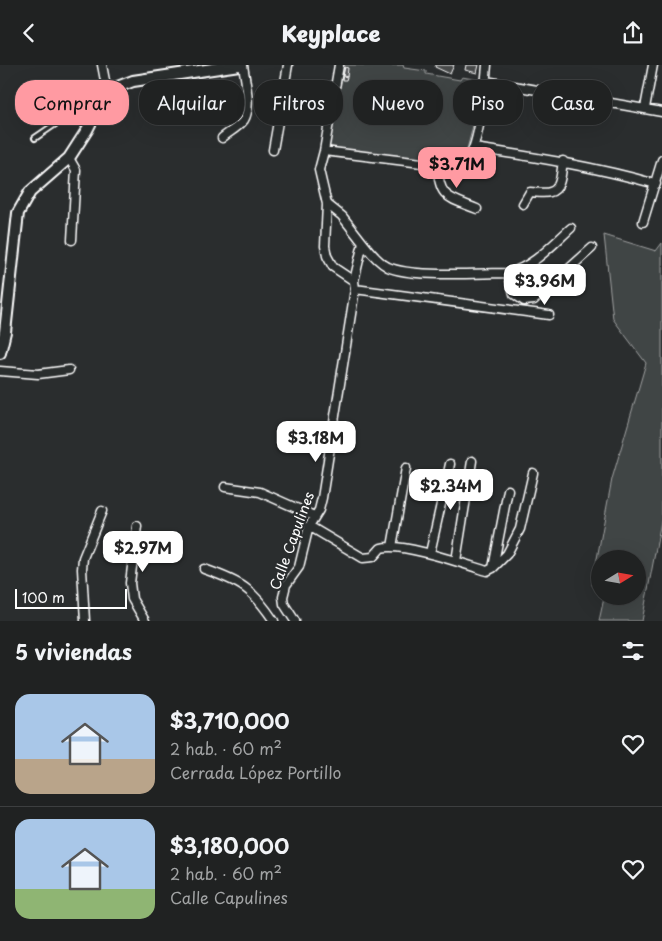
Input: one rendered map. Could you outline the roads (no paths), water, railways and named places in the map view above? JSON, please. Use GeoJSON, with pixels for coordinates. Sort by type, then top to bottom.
{"type":"FeatureCollection","features":[{"type":"Feature","properties":{"kind":"main road"},"geometry":{"type":"LineString","coordinates":[[129,83],[239,65]]}},
{"type":"Feature","properties":{"kind":"main road"},"geometry":{"type":"LineString","coordinates":[[0,353],[8,313],[18,213],[30,192],[69,158],[90,125]]}},
{"type":"Feature","properties":{"kind":"street"},"geometry":{"type":"LineString","coordinates":[[102,65],[104,80]]}},
{"type":"Feature","properties":{"kind":"street"},"geometry":{"type":"LineString","coordinates":[[222,138],[244,119],[247,113],[248,98],[243,65]]}},
{"type":"Feature","properties":{"kind":"street"},"geometry":{"type":"LineString","coordinates":[[274,150],[288,65]]}},
{"type":"Feature","properties":{"kind":"street"},"geometry":{"type":"LineString","coordinates":[[338,65],[324,151],[319,169],[328,204],[325,237],[327,256],[336,270],[354,285],[549,315]]}},
{"type":"Feature","properties":{"kind":"street"},"geometry":{"type":"LineString","coordinates":[[486,80],[487,65]]}},
{"type":"Feature","properties":{"kind":"street"},"geometry":{"type":"LineString","coordinates":[[645,108],[653,65]]}},
{"type":"Feature","properties":{"kind":"street"},"geometry":{"type":"LineString","coordinates":[[523,87],[662,112]]}},
{"type":"Feature","properties":{"kind":"street"},"geometry":{"type":"LineString","coordinates":[[324,151],[438,165],[464,166],[474,148],[478,125]]}},
{"type":"Feature","properties":{"kind":"street"},"geometry":{"type":"LineString","coordinates":[[474,148],[563,161],[656,184]]}},
{"type":"Feature","properties":{"kind":"street"},"geometry":{"type":"LineString","coordinates":[[69,158],[76,171],[72,240]]}},
{"type":"Feature","properties":{"kind":"street"},"geometry":{"type":"LineString","coordinates":[[643,223],[662,160]]}},
{"type":"Feature","properties":{"kind":"street"},"geometry":{"type":"LineString","coordinates":[[522,204],[530,193],[550,193],[556,190],[563,161]]}},
{"type":"Feature","properties":{"kind":"street"},"geometry":{"type":"LineString","coordinates":[[438,165],[441,190],[452,199],[477,209]]}},
{"type":"Feature","properties":{"kind":"street"},"geometry":{"type":"LineString","coordinates":[[328,204],[342,216],[374,256],[388,267],[412,273],[508,273],[520,270],[529,265],[571,228]]}},
{"type":"Feature","properties":{"kind":"street","name":"Calle Capulines"},"geometry":{"type":"LineString","coordinates":[[295,621],[284,604],[283,597],[286,585],[299,567],[310,526],[319,510],[322,498],[354,285],[363,243]]}},
{"type":"Feature","properties":{"kind":"street"},"geometry":{"type":"LineString","coordinates":[[508,273],[514,293],[524,301],[534,301],[592,248]]}},
{"type":"Feature","properties":{"kind":"street"},"geometry":{"type":"LineString","coordinates":[[0,371],[38,374],[69,371]]}},
{"type":"Feature","properties":{"kind":"street"},"geometry":{"type":"LineString","coordinates":[[456,561],[472,461]]}},
{"type":"Feature","properties":{"kind":"street"},"geometry":{"type":"LineString","coordinates":[[430,553],[450,464]]}},
{"type":"Feature","properties":{"kind":"street"},"geometry":{"type":"LineString","coordinates":[[392,547],[406,468]]}},
{"type":"Feature","properties":{"kind":"street"},"geometry":{"type":"LineString","coordinates":[[310,526],[363,558],[373,557],[381,548],[392,547],[430,553],[487,571],[507,555],[520,529],[533,473]]}},
{"type":"Feature","properties":{"kind":"street"},"geometry":{"type":"LineString","coordinates":[[225,487],[260,492],[314,516]]}},
{"type":"Feature","properties":{"kind":"street"},"geometry":{"type":"LineString","coordinates":[[493,568],[508,491]]}},
{"type":"Feature","properties":{"kind":"street"},"geometry":{"type":"LineString","coordinates":[[86,621],[82,569],[83,558],[102,511]]}},
{"type":"Feature","properties":{"kind":"street"},"geometry":{"type":"LineString","coordinates":[[137,526],[130,583],[132,599],[145,621]]}},
{"type":"Feature","properties":{"kind":"street"},"geometry":{"type":"LineString","coordinates":[[204,569],[236,581],[247,588],[264,606],[274,621]]}},
{"type":"Feature","properties":{"kind":"lane"},"geometry":{"type":"LineString","coordinates":[[34,138],[53,125]]}}]}
